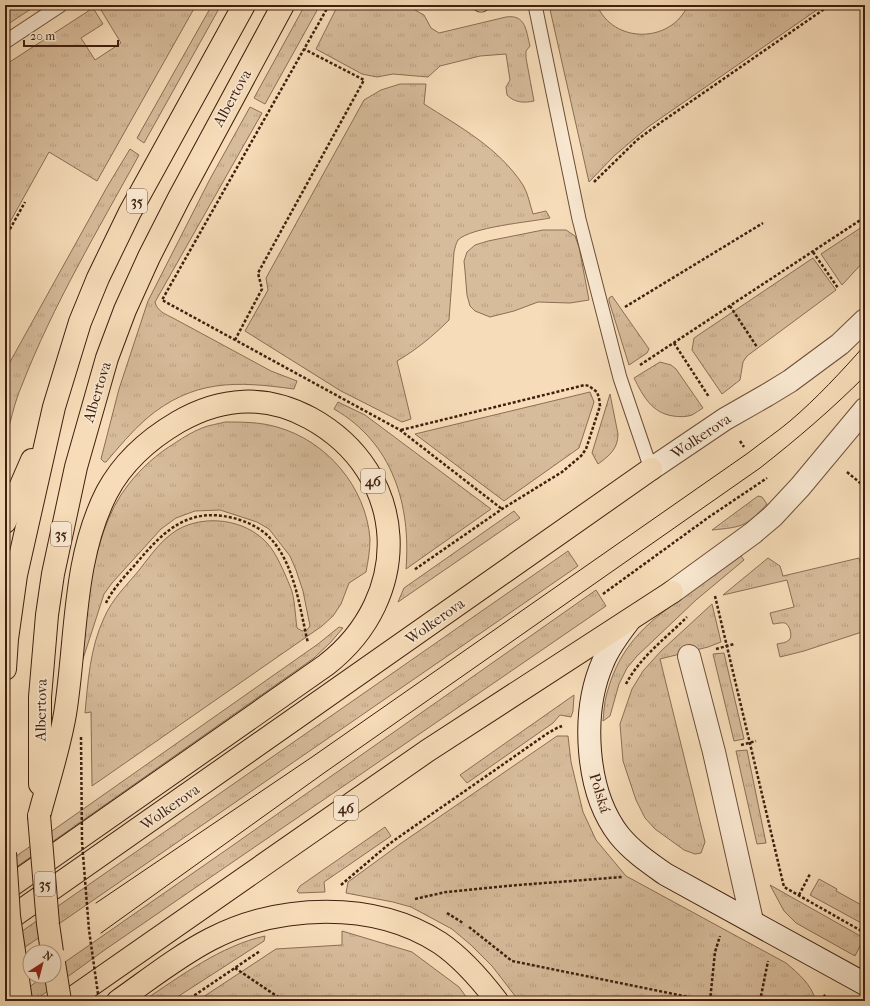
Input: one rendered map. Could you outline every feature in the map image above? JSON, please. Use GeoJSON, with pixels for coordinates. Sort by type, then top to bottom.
{"type":"FeatureCollection","features":[{"type":"Feature","properties":{"kind":"main road","name":"35"},"geometry":{"type":"LineString","coordinates":[[5,669],[7,639],[16,575],[54,407],[78,329],[98,278],[130,212],[244,5]]}},
{"type":"Feature","properties":{"kind":"main road","name":"Albertova"},"geometry":{"type":"LineString","coordinates":[[49,760],[40,697],[47,615],[53,574],[76,467],[107,358],[125,310],[149,257],[197,164],[283,5]]}},
{"type":"Feature","properties":{"kind":"main road","name":"46"},"geometry":{"type":"LineString","coordinates":[[5,890],[326,665],[352,642],[367,619],[382,591],[387,571],[389,539],[383,504],[372,478],[357,454],[339,436],[307,416],[283,407],[255,401],[218,404],[194,412],[170,426],[148,442],[127,463],[113,482],[100,509],[84,560],[65,714],[49,760],[39,816]]}},
{"type":"Feature","properties":{"kind":"main road"},"geometry":{"type":"LineString","coordinates":[[5,522],[54,407]]}},
{"type":"Feature","properties":{"kind":"main road","name":"Wolkerova"},"geometry":{"type":"LineString","coordinates":[[5,922],[652,469]]}},
{"type":"Feature","properties":{"kind":"main road","name":"46"},"geometry":{"type":"LineString","coordinates":[[68,1001],[427,751],[672,592]]}},
{"type":"Feature","properties":{"kind":"main road","name":"35"},"geometry":{"type":"LineString","coordinates":[[39,816],[51,944]]}},
{"type":"Feature","properties":{"kind":"main road"},"geometry":{"type":"LineString","coordinates":[[5,853],[10,916],[21,1001]]}},
{"type":"Feature","properties":{"kind":"main road"},"geometry":{"type":"LineString","coordinates":[[118,1001],[151,977],[202,944],[230,930],[277,917],[335,912],[363,914],[376,917],[401,924],[427,936],[451,951],[475,975],[497,1001]]}},
{"type":"Feature","properties":{"kind":"main road"},"geometry":{"type":"LineString","coordinates":[[57,984],[60,1001]]}},
{"type":"Feature","properties":{"kind":"street","name":"Wolkerova"},"geometry":{"type":"LineString","coordinates":[[652,469],[724,419],[790,381],[840,344],[865,320]]}},
{"type":"Feature","properties":{"kind":"street"},"geometry":{"type":"LineString","coordinates":[[672,592],[752,534],[772,516],[800,487],[865,409]]}},
{"type":"Feature","properties":{"kind":"street","name":"Polská"},"geometry":{"type":"LineString","coordinates":[[629,621],[612,646],[600,670],[589,726],[590,756],[599,794],[604,810],[618,834],[634,852],[665,874],[865,984]]}},
{"type":"Feature","properties":{"kind":"street"},"geometry":{"type":"LineString","coordinates":[[689,656],[714,752],[752,921]]}},
{"type":"Feature","properties":{"kind":"lane"},"geometry":{"type":"LineString","coordinates":[[5,42],[61,5]]}},
{"type":"Feature","properties":{"kind":"lane"},"geometry":{"type":"LineString","coordinates":[[535,5],[573,193],[620,378],[652,469]]}},
{"type":"Feature","properties":{"kind":"path"},"geometry":{"type":"LineString","coordinates":[[329,5],[162,300],[400,430],[502,509]]}},
{"type":"Feature","properties":{"kind":"path"},"geometry":{"type":"LineString","coordinates":[[573,193],[588,189],[637,140],[830,5]]}},
{"type":"Feature","properties":{"kind":"path"},"geometry":{"type":"LineString","coordinates":[[235,340],[262,289],[258,272],[364,80],[304,49]]}},
{"type":"Feature","properties":{"kind":"path"},"geometry":{"type":"LineString","coordinates":[[5,238],[25,202]]}},
{"type":"Feature","properties":{"kind":"path"},"geometry":{"type":"LineString","coordinates":[[637,368],[865,217]]}},
{"type":"Feature","properties":{"kind":"path"},"geometry":{"type":"LineString","coordinates":[[605,318],[763,223]]}},
{"type":"Feature","properties":{"kind":"path"},"geometry":{"type":"LineString","coordinates":[[813,252],[838,288]]}},
{"type":"Feature","properties":{"kind":"path"},"geometry":{"type":"LineString","coordinates":[[730,306],[757,347]]}},
{"type":"Feature","properties":{"kind":"path"},"geometry":{"type":"LineString","coordinates":[[674,344],[712,401]]}},
{"type":"Feature","properties":{"kind":"path"},"geometry":{"type":"LineString","coordinates":[[400,430],[585,385],[593,388],[600,398],[600,406],[586,449],[581,456],[562,472],[502,509],[412,571]]}},
{"type":"Feature","properties":{"kind":"path"},"geometry":{"type":"LineString","coordinates":[[841,467],[865,487]]}},
{"type":"Feature","properties":{"kind":"path"},"geometry":{"type":"LineString","coordinates":[[603,594],[767,478]]}},
{"type":"Feature","properties":{"kind":"path"},"geometry":{"type":"LineString","coordinates":[[106,604],[108,599],[127,574],[151,546],[170,529],[188,519],[202,515],[226,516],[254,526],[271,539],[283,557],[297,593],[308,643],[313,639]]}},
{"type":"Feature","properties":{"kind":"path"},"geometry":{"type":"LineString","coordinates":[[864,557],[865,561]]}},
{"type":"Feature","properties":{"kind":"path"},"geometry":{"type":"LineString","coordinates":[[714,592],[784,887],[865,933]]}},
{"type":"Feature","properties":{"kind":"path"},"geometry":{"type":"LineString","coordinates":[[623,691],[634,672],[648,654],[692,613]]}},
{"type":"Feature","properties":{"kind":"path"},"geometry":{"type":"LineString","coordinates":[[712,651],[734,644]]}},
{"type":"Feature","properties":{"kind":"path"},"geometry":{"type":"LineString","coordinates":[[335,912],[335,890],[389,844],[548,733],[557,728],[569,725]]}},
{"type":"Feature","properties":{"kind":"path"},"geometry":{"type":"LineString","coordinates":[[80,731],[82,842],[90,930],[99,1001]]}},
{"type":"Feature","properties":{"kind":"path"},"geometry":{"type":"LineString","coordinates":[[735,746],[756,741]]}},
{"type":"Feature","properties":{"kind":"path"},"geometry":{"type":"LineString","coordinates":[[411,899],[446,892],[518,884],[665,874]]}},
{"type":"Feature","properties":{"kind":"path"},"geometry":{"type":"LineString","coordinates":[[799,895],[810,874]]}},
{"type":"Feature","properties":{"kind":"path"},"geometry":{"type":"LineString","coordinates":[[418,898],[425,901]]}},
{"type":"Feature","properties":{"kind":"path"},"geometry":{"type":"LineString","coordinates":[[444,911],[456,918],[512,961],[709,1001],[715,952],[727,908]]}},
{"type":"Feature","properties":{"kind":"path"},"geometry":{"type":"LineString","coordinates":[[760,1001],[774,933]]}},
{"type":"Feature","properties":{"kind":"path"},"geometry":{"type":"LineString","coordinates":[[186,1001],[266,947]]}},
{"type":"Feature","properties":{"kind":"path"},"geometry":{"type":"LineString","coordinates":[[235,968],[284,1001]]}},
{"type":"Feature","properties":{"kind":"green space"},"geometry":{"type":"Polygon","coordinates":[[[17,5],[37,5],[5,26],[5,12],[17,5]]]}},
{"type":"Feature","properties":{"kind":"green space"},"geometry":{"type":"Polygon","coordinates":[[[98,5],[196,5],[97,181],[49,152],[5,231],[5,65],[93,8],[103,24],[81,38],[95,60],[121,43],[98,5]]]}},
{"type":"Feature","properties":{"kind":"green space"},"geometry":{"type":"Polygon","coordinates":[[[212,5],[221,5],[144,143],[137,138],[212,5]]]}},
{"type":"Feature","properties":{"kind":"green space"},"geometry":{"type":"Polygon","coordinates":[[[305,5],[320,5],[265,104],[254,98],[305,5]]]}},
{"type":"Feature","properties":{"kind":"green space"},"geometry":{"type":"Polygon","coordinates":[[[338,5],[406,5],[424,15],[431,28],[439,33],[506,17],[518,18],[526,29],[530,46],[526,51],[526,58],[534,101],[520,102],[513,100],[507,95],[506,87],[510,80],[506,54],[480,56],[440,66],[428,77],[393,74],[377,77],[362,74],[316,49],[338,5]]]}},
{"type":"Feature","properties":{"kind":"green space"},"geometry":{"type":"Polygon","coordinates":[[[549,5],[597,5],[605,18],[616,27],[628,32],[642,34],[656,32],[669,27],[680,18],[688,5],[824,5],[648,127],[614,156],[589,182],[549,5]]]}},
{"type":"Feature","properties":{"kind":"green space"},"geometry":{"type":"Polygon","coordinates":[[[400,84],[426,84],[424,104],[465,130],[491,149],[513,172],[525,188],[533,214],[546,211],[550,218],[488,228],[465,235],[458,240],[454,252],[449,320],[437,332],[397,361],[411,419],[402,422],[341,391],[245,331],[268,290],[266,278],[364,100],[381,90],[400,84]]]}},
{"type":"Feature","properties":{"kind":"green space"},"geometry":{"type":"Polygon","coordinates":[[[250,107],[262,113],[155,302],[159,310],[164,314],[271,371],[297,381],[294,389],[273,386],[234,384],[198,390],[181,396],[163,406],[146,419],[130,434],[106,462],[104,462],[101,459],[119,389],[148,301],[210,179],[250,107]]]}},
{"type":"Feature","properties":{"kind":"green space"},"geometry":{"type":"Polygon","coordinates":[[[130,149],[139,155],[77,268],[34,355],[19,392],[5,443],[5,371],[107,187],[130,149]]]}},
{"type":"Feature","properties":{"kind":"green space"},"geometry":{"type":"Polygon","coordinates":[[[865,225],[865,260],[842,285],[821,254],[865,225]]]}},
{"type":"Feature","properties":{"kind":"green space"},"geometry":{"type":"Polygon","coordinates":[[[543,230],[566,230],[575,236],[579,247],[589,300],[570,303],[538,302],[514,311],[490,317],[475,311],[470,306],[467,295],[464,261],[467,252],[475,245],[488,241],[543,230]]]}},
{"type":"Feature","properties":{"kind":"green space"},"geometry":{"type":"Polygon","coordinates":[[[813,258],[836,290],[747,356],[743,362],[740,380],[722,394],[692,350],[694,338],[813,258]]]}},
{"type":"Feature","properties":{"kind":"green space"},"geometry":{"type":"Polygon","coordinates":[[[612,296],[649,349],[647,353],[629,365],[609,301],[609,298],[612,296]]]}},
{"type":"Feature","properties":{"kind":"green space"},"geometry":{"type":"Polygon","coordinates":[[[660,362],[671,365],[676,369],[703,408],[690,416],[683,417],[666,414],[659,411],[649,403],[634,378],[660,362]]]}},
{"type":"Feature","properties":{"kind":"green space"},"geometry":{"type":"Polygon","coordinates":[[[590,392],[594,402],[579,448],[504,501],[415,434],[590,392]]]}},
{"type":"Feature","properties":{"kind":"green space"},"geometry":{"type":"Polygon","coordinates":[[[610,394],[618,439],[612,452],[598,464],[592,453],[610,394]]]}},
{"type":"Feature","properties":{"kind":"green space"},"geometry":{"type":"Polygon","coordinates":[[[338,402],[365,415],[491,509],[406,569],[407,545],[405,522],[401,499],[394,478],[384,458],[371,439],[354,423],[334,409],[338,402]]]}},
{"type":"Feature","properties":{"kind":"green space"},"geometry":{"type":"Polygon","coordinates":[[[225,422],[264,424],[295,434],[312,443],[341,469],[352,484],[361,502],[367,520],[370,539],[366,572],[349,583],[341,604],[333,616],[322,626],[92,786],[91,712],[85,713],[90,665],[99,629],[115,598],[157,548],[171,534],[188,525],[212,521],[236,524],[258,535],[274,552],[292,590],[297,628],[302,631],[307,630],[310,626],[303,591],[296,570],[290,556],[269,529],[257,522],[220,510],[195,511],[176,518],[161,529],[112,583],[104,594],[82,662],[88,601],[93,569],[104,531],[114,506],[133,479],[144,467],[168,447],[198,430],[225,422]]]}},
{"type":"Feature","properties":{"kind":"green space"},"geometry":{"type":"Polygon","coordinates":[[[758,496],[762,497],[767,504],[748,522],[737,527],[712,530],[758,496]]]}},
{"type":"Feature","properties":{"kind":"green space"},"geometry":{"type":"Polygon","coordinates":[[[514,511],[520,518],[398,602],[404,588],[514,511]]]}},
{"type":"Feature","properties":{"kind":"green space"},"geometry":{"type":"Polygon","coordinates":[[[568,551],[578,566],[30,944],[22,944],[22,949],[5,961],[5,943],[568,551]]]}},
{"type":"Feature","properties":{"kind":"green space"},"geometry":{"type":"Polygon","coordinates":[[[741,556],[744,560],[696,600],[637,656],[627,668],[619,684],[610,716],[603,721],[605,700],[613,675],[620,659],[629,645],[664,611],[741,556]]]}},
{"type":"Feature","properties":{"kind":"green space"},"geometry":{"type":"Polygon","coordinates":[[[768,558],[780,566],[783,576],[859,558],[865,576],[865,631],[804,651],[780,657],[777,644],[789,640],[791,636],[790,631],[785,623],[773,624],[770,613],[794,607],[787,580],[723,595],[768,558]]]}},
{"type":"Feature","properties":{"kind":"green space"},"geometry":{"type":"Polygon","coordinates":[[[596,590],[606,606],[106,949],[62,981],[62,964],[596,590]]]}},
{"type":"Feature","properties":{"kind":"green space"},"geometry":{"type":"Polygon","coordinates":[[[712,604],[721,642],[708,647],[660,659],[705,842],[701,853],[695,854],[684,850],[655,829],[645,818],[636,800],[623,761],[620,724],[632,689],[643,671],[661,651],[712,604]]]}},
{"type":"Feature","properties":{"kind":"green space"},"geometry":{"type":"Polygon","coordinates":[[[339,627],[343,628],[314,658],[5,875],[5,864],[318,644],[339,627]]]}},
{"type":"Feature","properties":{"kind":"green space"},"geometry":{"type":"Polygon","coordinates":[[[724,653],[744,739],[734,741],[713,654],[724,653]]]}},
{"type":"Feature","properties":{"kind":"green space"},"geometry":{"type":"Polygon","coordinates":[[[574,695],[571,717],[560,715],[553,723],[467,783],[460,775],[574,695]]]}},
{"type":"Feature","properties":{"kind":"green space"},"geometry":{"type":"Polygon","coordinates":[[[557,736],[568,736],[571,762],[583,812],[596,840],[626,876],[786,963],[808,984],[816,1001],[519,1001],[492,966],[452,929],[411,907],[346,893],[348,882],[400,844],[557,736]]]}},
{"type":"Feature","properties":{"kind":"green space"},"geometry":{"type":"Polygon","coordinates":[[[747,750],[766,843],[757,844],[736,751],[747,750]]]}},
{"type":"Feature","properties":{"kind":"green space"},"geometry":{"type":"Polygon","coordinates":[[[385,827],[391,836],[324,882],[325,892],[299,893],[297,891],[300,886],[385,827]]]}},
{"type":"Feature","properties":{"kind":"green space"},"geometry":{"type":"Polygon","coordinates":[[[819,879],[837,889],[836,891],[865,907],[865,925],[810,895],[819,879]]]}},
{"type":"Feature","properties":{"kind":"green space"},"geometry":{"type":"Polygon","coordinates":[[[770,885],[864,938],[855,956],[796,923],[784,911],[770,885]]]}},
{"type":"Feature","properties":{"kind":"green space"},"geometry":{"type":"Polygon","coordinates":[[[342,931],[412,952],[459,987],[469,1001],[197,1001],[276,949],[342,945],[342,931]]]}},
{"type":"Feature","properties":{"kind":"green space"},"geometry":{"type":"Polygon","coordinates":[[[265,936],[264,941],[171,1001],[143,1001],[186,972],[217,954],[248,941],[265,936]]]}},
{"type":"Feature","properties":{"kind":"green space"},"geometry":{"type":"Polygon","coordinates":[[[33,984],[58,984],[34,1001],[9,1001],[33,984]]]}},
{"type":"Feature","properties":{"kind":"tram line"},"geometry":{"type":"LineString","coordinates":[[96,903],[312,757],[748,453],[780,429],[810,403],[865,345]]}},
{"type":"Feature","properties":{"kind":"tram line"},"geometry":{"type":"LineString","coordinates":[[101,933],[324,773],[760,468],[814,424],[865,376]]}}]}
